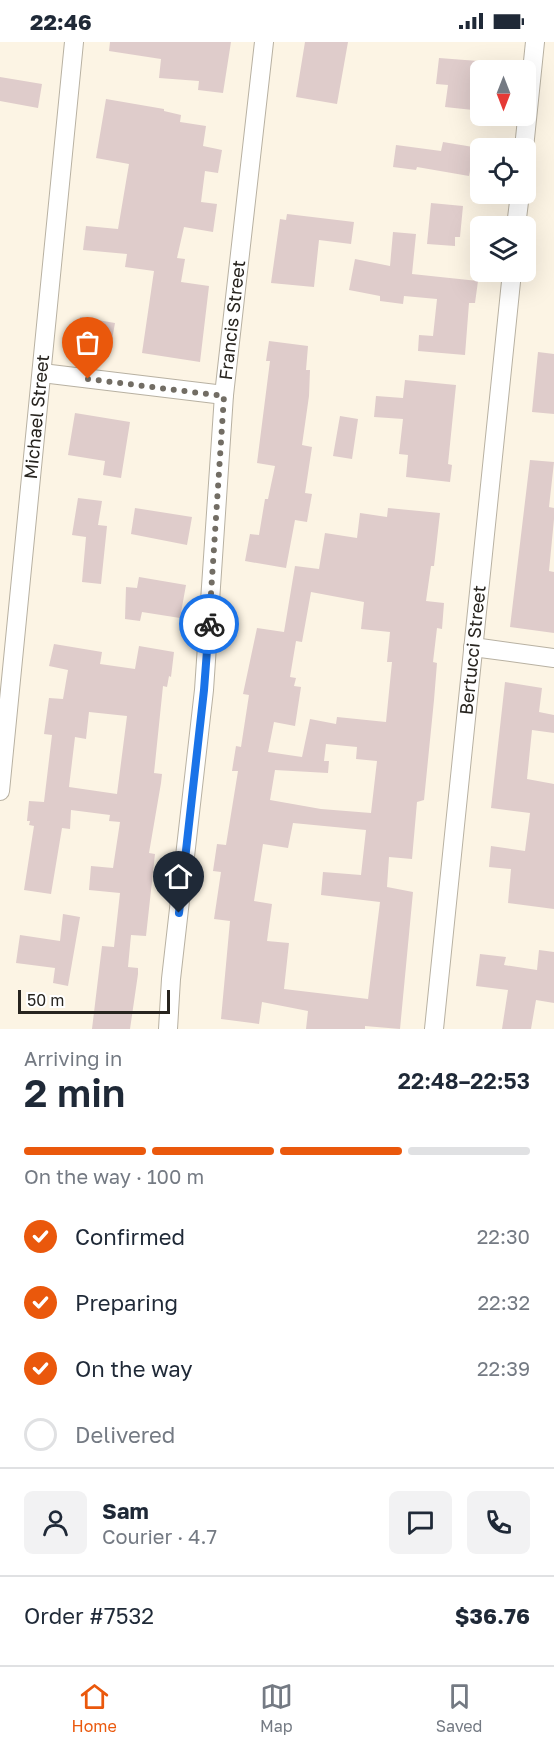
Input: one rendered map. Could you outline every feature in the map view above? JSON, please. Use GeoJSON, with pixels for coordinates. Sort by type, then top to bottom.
{"type":"FeatureCollection","features":[{"type":"Feature","properties":{"kind":"street","name":"Michael Street"},"geometry":{"type":"LineString","coordinates":[[0,791],[74,42]]}},
{"type":"Feature","properties":{"kind":"street","name":"Francis Street"},"geometry":{"type":"LineString","coordinates":[[168,1029],[171,980],[204,690],[224,396],[264,42]]}},
{"type":"Feature","properties":{"kind":"street"},"geometry":{"type":"LineString","coordinates":[[525,138],[535,42]]}},
{"type":"Feature","properties":{"kind":"street","name":"Bertucci Street"},"geometry":{"type":"LineString","coordinates":[[434,1029],[511,282]]}},
{"type":"Feature","properties":{"kind":"street"},"geometry":{"type":"LineString","coordinates":[[42,373],[224,396]]}},
{"type":"Feature","properties":{"kind":"street"},"geometry":{"type":"LineString","coordinates":[[473,646],[554,658]]}},
{"type":"Feature","properties":{"kind":"building"},"geometry":{"type":"Polygon","coordinates":[[[110,42],[231,42],[223,93],[198,90],[199,81],[159,78],[161,59],[109,51],[110,42]]]}},
{"type":"Feature","properties":{"kind":"building"},"geometry":{"type":"Polygon","coordinates":[[[305,42],[348,42],[337,104],[296,97],[305,42]]]}},
{"type":"Feature","properties":{"kind":"building"},"geometry":{"type":"Polygon","coordinates":[[[439,58],[470,60],[470,110],[445,107],[448,85],[436,84],[439,58]]]}},
{"type":"Feature","properties":{"kind":"building"},"geometry":{"type":"Polygon","coordinates":[[[0,77],[42,84],[38,108],[0,101],[0,77]]]}},
{"type":"Feature","properties":{"kind":"building"},"geometry":{"type":"Polygon","coordinates":[[[106,99],[164,109],[164,111],[181,115],[180,122],[206,126],[203,146],[222,150],[218,173],[205,171],[201,202],[217,204],[213,232],[184,227],[177,258],[185,259],[181,282],[209,286],[200,362],[142,353],[154,271],[125,267],[127,254],[83,250],[86,226],[118,229],[129,164],[96,158],[106,99]]]}},
{"type":"Feature","properties":{"kind":"building"},"geometry":{"type":"Polygon","coordinates":[[[443,142],[470,146],[469,176],[417,167],[416,170],[393,167],[396,145],[441,151],[443,142]]]}},
{"type":"Feature","properties":{"kind":"building"},"geometry":{"type":"Polygon","coordinates":[[[431,203],[463,206],[460,237],[455,237],[455,246],[427,244],[431,203]]]}},
{"type":"Feature","properties":{"kind":"building"},"geometry":{"type":"Polygon","coordinates":[[[287,214],[354,222],[351,244],[319,240],[314,287],[271,283],[280,219],[286,220],[287,214]]]}},
{"type":"Feature","properties":{"kind":"building"},"geometry":{"type":"Polygon","coordinates":[[[393,232],[416,234],[412,274],[478,282],[475,303],[469,303],[465,355],[418,351],[419,335],[433,336],[437,299],[404,296],[403,304],[380,301],[380,296],[349,290],[355,259],[390,266],[393,232]]]}},
{"type":"Feature","properties":{"kind":"building"},"geometry":{"type":"Polygon","coordinates":[[[80,317],[115,323],[109,357],[74,351],[80,317]]]}},
{"type":"Feature","properties":{"kind":"building"},"geometry":{"type":"Polygon","coordinates":[[[269,341],[308,346],[306,370],[310,370],[302,445],[312,447],[305,493],[312,494],[307,522],[295,520],[286,568],[245,561],[250,534],[259,535],[265,499],[268,499],[275,466],[257,463],[270,361],[266,361],[269,341]]]}},
{"type":"Feature","properties":{"kind":"building"},"geometry":{"type":"Polygon","coordinates":[[[538,352],[554,354],[554,414],[532,412],[538,352]]]}},
{"type":"Feature","properties":{"kind":"building"},"geometry":{"type":"Polygon","coordinates":[[[405,380],[456,385],[448,464],[452,465],[450,482],[406,477],[408,455],[399,454],[403,419],[374,417],[376,396],[403,398],[405,380]]]}},
{"type":"Feature","properties":{"kind":"building"},"geometry":{"type":"Polygon","coordinates":[[[75,413],[130,422],[121,478],[103,475],[105,461],[68,455],[75,413]]]}},
{"type":"Feature","properties":{"kind":"building"},"geometry":{"type":"Polygon","coordinates":[[[340,416],[358,419],[352,459],[333,456],[340,416]]]}},
{"type":"Feature","properties":{"kind":"building"},"geometry":{"type":"Polygon","coordinates":[[[530,460],[554,462],[549,507],[554,508],[554,519],[549,571],[554,572],[554,633],[510,627],[530,460]]]}},
{"type":"Feature","properties":{"kind":"building"},"geometry":{"type":"Polygon","coordinates":[[[78,498],[102,501],[98,525],[107,526],[101,584],[82,582],[86,537],[72,535],[78,498]]]}},
{"type":"Feature","properties":{"kind":"building"},"geometry":{"type":"Polygon","coordinates":[[[135,508],[192,517],[187,545],[131,534],[135,508]]]}},
{"type":"Feature","properties":{"kind":"building"},"geometry":{"type":"Polygon","coordinates":[[[388,508],[440,513],[434,566],[431,566],[426,601],[444,603],[442,629],[437,628],[433,662],[437,663],[424,800],[417,802],[412,859],[389,857],[387,887],[413,892],[400,1029],[365,1026],[365,1029],[306,1029],[308,1011],[262,1002],[259,1024],[221,1019],[230,921],[214,919],[221,872],[213,871],[217,844],[226,845],[238,771],[232,771],[236,746],[241,747],[249,695],[243,694],[257,628],[284,632],[295,566],[319,569],[325,533],[357,538],[360,513],[387,517],[388,508]],[[311,592],[302,642],[296,641],[290,677],[296,678],[294,686],[301,687],[295,726],[274,722],[268,752],[302,757],[310,719],[336,724],[337,717],[386,722],[392,662],[387,662],[390,632],[361,629],[364,602],[311,592]],[[326,744],[324,761],[329,761],[328,773],[275,770],[270,800],[321,809],[371,813],[377,761],[356,759],[357,747],[326,744]],[[293,823],[288,848],[263,844],[254,901],[272,904],[267,941],[289,943],[284,989],[368,999],[380,902],[321,895],[323,872],[361,875],[366,830],[293,823]]]}},
{"type":"Feature","properties":{"kind":"building"},"geometry":{"type":"Polygon","coordinates":[[[139,577],[186,585],[180,618],[142,612],[140,621],[125,619],[126,587],[137,588],[139,577]]]}},
{"type":"Feature","properties":{"kind":"building"},"geometry":{"type":"Polygon","coordinates":[[[54,644],[102,652],[100,664],[135,669],[139,646],[174,652],[171,677],[169,676],[167,687],[163,686],[154,773],[162,774],[149,853],[155,854],[146,936],[131,935],[128,967],[138,968],[138,974],[130,1029],[92,1029],[102,946],[114,947],[120,893],[89,890],[91,866],[113,868],[120,822],[109,821],[110,815],[71,810],[70,829],[62,828],[51,894],[24,890],[34,826],[29,825],[30,821],[27,821],[29,801],[44,802],[52,735],[44,734],[49,698],[63,699],[68,670],[49,666],[54,644]],[[89,712],[86,739],[75,737],[69,787],[117,794],[127,716],[89,712]]]}},
{"type":"Feature","properties":{"kind":"building"},"geometry":{"type":"Polygon","coordinates":[[[505,682],[542,688],[539,712],[554,715],[554,733],[532,730],[527,779],[554,784],[554,909],[508,903],[511,869],[489,867],[491,846],[525,851],[530,813],[491,808],[505,682]]]}},
{"type":"Feature","properties":{"kind":"building"},"geometry":{"type":"Polygon","coordinates":[[[63,914],[80,917],[68,986],[53,983],[55,968],[16,963],[20,935],[60,941],[63,914]]]}},
{"type":"Feature","properties":{"kind":"building"},"geometry":{"type":"Polygon","coordinates":[[[539,950],[554,952],[554,1003],[536,1000],[531,1029],[502,1029],[508,990],[476,986],[480,954],[506,957],[504,965],[537,970],[539,950]]]}},
{"type":"Feature","properties":{"kind":"way so far"},"geometry":{"type":"LineString","coordinates":[[88,379],[224,396],[209,624]]}},
{"type":"Feature","properties":{"kind":"route"},"geometry":{"type":"LineString","coordinates":[[179,913],[204,690],[209,624]]}}]}
